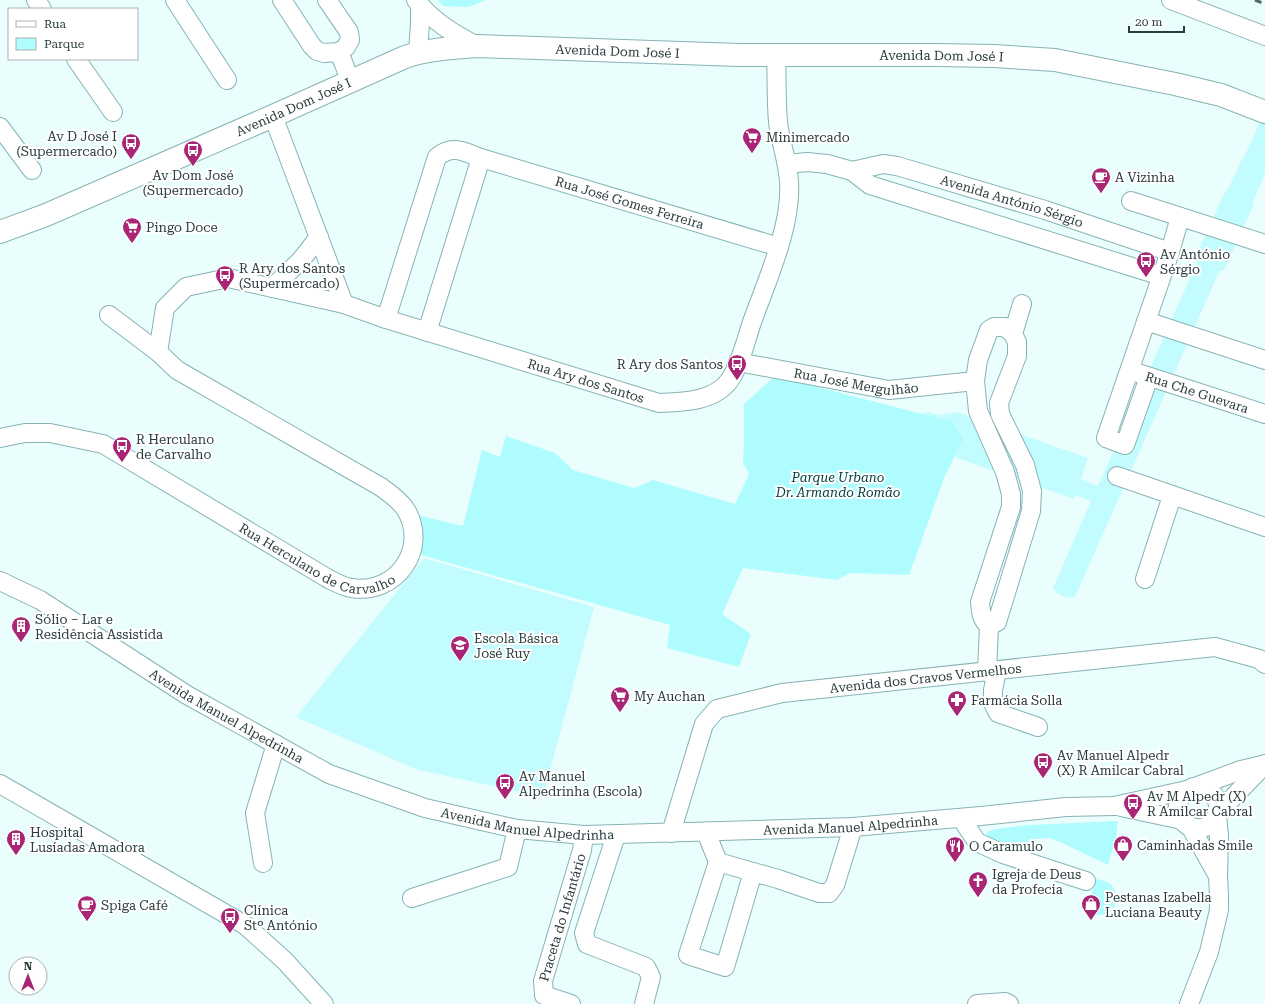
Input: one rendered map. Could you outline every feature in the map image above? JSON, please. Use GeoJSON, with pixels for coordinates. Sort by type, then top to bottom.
{"type":"FeatureCollection","features":[{"type":"Feature","properties":{"kind":"street"},"geometry":{"type":"LineString","coordinates":[[175,0],[227,80]]}},
{"type":"Feature","properties":{"kind":"street"},"geometry":{"type":"LineString","coordinates":[[282,0],[316,51],[324,53],[339,52],[350,40],[349,32],[327,0]]}},
{"type":"Feature","properties":{"kind":"street"},"geometry":{"type":"LineString","coordinates":[[1171,0],[1265,36]]}},
{"type":"Feature","properties":{"kind":"street"},"geometry":{"type":"LineString","coordinates":[[418,3],[434,19],[454,34],[477,46]]}},
{"type":"Feature","properties":{"kind":"street"},"geometry":{"type":"LineString","coordinates":[[418,3],[420,23],[428,51]]}},
{"type":"Feature","properties":{"kind":"street"},"geometry":{"type":"LineString","coordinates":[[428,51],[438,32],[437,24],[434,19]]}},
{"type":"Feature","properties":{"kind":"street","name":"Avenida Dom José I"},"geometry":{"type":"LineString","coordinates":[[0,232],[46,215],[405,57],[428,51],[477,46],[776,55],[994,56],[1055,60],[1175,84],[1221,95],[1265,112]]}},
{"type":"Feature","properties":{"kind":"street"},"geometry":{"type":"LineString","coordinates":[[339,52],[351,82]]}},
{"type":"Feature","properties":{"kind":"street","name":"Rua Ary dos Santos"},"geometry":{"type":"LineString","coordinates":[[158,352],[165,308],[186,287],[228,278],[344,304],[386,320],[658,403],[687,402],[712,395],[728,381],[738,362],[779,247],[785,224],[789,200],[789,182],[787,164],[778,122],[776,55]]}},
{"type":"Feature","properties":{"kind":"street"},"geometry":{"type":"LineString","coordinates":[[77,60],[113,112]]}},
{"type":"Feature","properties":{"kind":"street"},"geometry":{"type":"LineString","coordinates":[[273,116],[344,304]]}},
{"type":"Feature","properties":{"kind":"street"},"geometry":{"type":"LineString","coordinates":[[0,128],[32,170]]}},
{"type":"Feature","properties":{"kind":"street","name":"Rua José Gomes Ferreira"},"geometry":{"type":"LineString","coordinates":[[386,320],[437,157],[444,152],[458,150],[779,247]]}},
{"type":"Feature","properties":{"kind":"street"},"geometry":{"type":"LineString","coordinates":[[428,332],[481,158]]}},
{"type":"Feature","properties":{"kind":"street","name":"Avenida António Sérgio"},"geometry":{"type":"LineString","coordinates":[[787,164],[807,162],[827,164],[852,171],[870,186],[1161,276]]}},
{"type":"Feature","properties":{"kind":"street","name":"Avenida António Sérgio"},"geometry":{"type":"LineString","coordinates":[[852,171],[883,164],[897,166],[1045,210],[1170,252]]}},
{"type":"Feature","properties":{"kind":"street"},"geometry":{"type":"LineString","coordinates":[[1131,201],[1265,244]]}},
{"type":"Feature","properties":{"kind":"street"},"geometry":{"type":"LineString","coordinates":[[1149,377],[1125,445],[1106,438],[1170,252],[1180,217]]}},
{"type":"Feature","properties":{"kind":"street"},"geometry":{"type":"LineString","coordinates":[[272,288],[301,260],[319,237]]}},
{"type":"Feature","properties":{"kind":"street"},"geometry":{"type":"LineString","coordinates":[[1013,334],[1022,304]]}},
{"type":"Feature","properties":{"kind":"street","name":"Rua Herculano de Carvalho"},"geometry":{"type":"LineString","coordinates":[[0,438],[25,433],[50,433],[103,444],[342,586],[353,588],[376,587],[390,580],[407,563],[412,553],[414,538],[412,526],[406,510],[396,498],[381,487],[177,370],[158,352],[109,316]]}},
{"type":"Feature","properties":{"kind":"street"},"geometry":{"type":"LineString","coordinates":[[1146,321],[1265,360]]}},
{"type":"Feature","properties":{"kind":"street"},"geometry":{"type":"LineString","coordinates":[[989,626],[997,622],[1032,511],[1032,491],[1025,465],[1000,414],[999,403],[1017,356],[1017,342],[1013,334],[1005,327],[994,327],[989,330],[978,360],[975,381],[978,412],[1005,472],[1011,494],[1011,506],[980,602],[980,610],[983,621],[989,626],[993,703],[998,713],[1038,727]]}},
{"type":"Feature","properties":{"kind":"street","name":"Rua José Mergulhão"},"geometry":{"type":"LineString","coordinates":[[738,362],[889,390],[975,381]]}},
{"type":"Feature","properties":{"kind":"street","name":"Rua Che Guevara"},"geometry":{"type":"LineString","coordinates":[[1129,370],[1265,414]]}},
{"type":"Feature","properties":{"kind":"street"},"geometry":{"type":"LineString","coordinates":[[1117,476],[1265,528]]}},
{"type":"Feature","properties":{"kind":"street"},"geometry":{"type":"LineString","coordinates":[[1145,579],[1172,496]]}},
{"type":"Feature","properties":{"kind":"street","name":"Avenida Manuel Alpedrinha"},"geometry":{"type":"LineString","coordinates":[[0,581],[40,600],[187,695],[329,774],[425,808],[517,829],[584,835],[616,835],[853,827],[1066,807],[1114,806],[1200,787],[1208,789],[1214,794],[1218,801],[1219,808],[1214,822],[1208,826],[1194,828],[1186,823],[1114,806]]}},
{"type":"Feature","properties":{"kind":"street","name":"Avenida dos Cravos Vermelhos"},"geometry":{"type":"LineString","coordinates":[[671,833],[704,724],[717,709],[782,693],[1215,647],[1259,659],[1265,664]]}},
{"type":"Feature","properties":{"kind":"street"},"geometry":{"type":"LineString","coordinates":[[263,863],[255,813],[276,744]]}},
{"type":"Feature","properties":{"kind":"street","name":"Avenida Manuel Alpedrinha"},"geometry":{"type":"LineString","coordinates":[[1190,789],[1241,770],[1264,765]]}},
{"type":"Feature","properties":{"kind":"street","name":"Avenida Manuel Alpedrinha"},"geometry":{"type":"LineString","coordinates":[[1218,814],[1264,765]]}},
{"type":"Feature","properties":{"kind":"street"},"geometry":{"type":"LineString","coordinates":[[0,784],[245,924],[285,961],[324,1004]]}},
{"type":"Feature","properties":{"kind":"street"},"geometry":{"type":"LineString","coordinates":[[1190,789],[1182,795],[1178,801],[1178,814],[1186,823],[1218,876]]}},
{"type":"Feature","properties":{"kind":"street"},"geometry":{"type":"LineString","coordinates":[[1189,1004],[1209,952],[1218,910],[1218,814]]}},
{"type":"Feature","properties":{"kind":"street"},"geometry":{"type":"LineString","coordinates":[[961,818],[977,842],[1003,854],[1086,881]]}},
{"type":"Feature","properties":{"kind":"street"},"geometry":{"type":"LineString","coordinates":[[718,862],[819,893],[829,893],[836,885],[853,827]]}},
{"type":"Feature","properties":{"kind":"street"},"geometry":{"type":"LineString","coordinates":[[412,898],[508,868],[517,829]]}},
{"type":"Feature","properties":{"kind":"street"},"geometry":{"type":"LineString","coordinates":[[706,832],[718,862],[688,955],[725,967],[753,872]]}},
{"type":"Feature","properties":{"kind":"street","name":"Praceta do Infantário"},"geometry":{"type":"LineString","coordinates":[[571,1004],[544,995],[542,981],[582,850],[584,835]]}},
{"type":"Feature","properties":{"kind":"street","name":"Praceta do Infantário"},"geometry":{"type":"LineString","coordinates":[[616,835],[584,933],[587,944],[646,967],[651,977],[644,1004]]}},
{"type":"Feature","properties":{"kind":"street"},"geometry":{"type":"LineString","coordinates":[[977,1004],[1005,1002],[1009,1004]]}},
{"type":"Feature","properties":{"kind":"shaded area"},"geometry":{"type":"Polygon","coordinates":[[[1265,111],[1265,174],[1254,199],[1253,206],[1224,271],[1220,270],[1075,597],[1068,598],[1062,596],[1053,588],[1091,501],[1075,495],[1074,499],[943,453],[923,414],[928,412],[937,415],[957,412],[1088,458],[1081,479],[1098,486],[1198,260],[1195,258],[1224,194],[1245,155],[1265,111]]]}},
{"type":"Feature","properties":{"kind":"shaded area","name":"Escola Básica José Ruy"},"geometry":{"type":"Polygon","coordinates":[[[424,558],[594,607],[543,797],[418,770],[296,717],[424,558]]]}},
{"type":"Feature","properties":{"kind":"green space"},"geometry":{"type":"Polygon","coordinates":[[[438,0],[486,0],[468,7],[443,6],[438,0]]]}},
{"type":"Feature","properties":{"kind":"green space","name":"Parque Urbano Dr. Armando Romão"},"geometry":{"type":"Polygon","coordinates":[[[775,376],[953,422],[963,439],[945,476],[909,575],[850,573],[837,580],[743,568],[722,614],[751,634],[739,667],[667,648],[670,625],[418,554],[417,515],[463,526],[482,450],[500,457],[506,436],[555,453],[573,470],[634,488],[653,480],[735,504],[749,474],[743,463],[744,404],[775,376]]]}},
{"type":"Feature","properties":{"kind":"green space"},"geometry":{"type":"Polygon","coordinates":[[[1118,821],[1116,837],[1108,865],[1049,838],[1036,839],[1025,846],[1000,844],[990,841],[987,835],[987,832],[996,829],[1029,825],[1118,821]]]}},
{"type":"Feature","properties":{"kind":"green space"},"geometry":{"type":"Polygon","coordinates":[[[1096,879],[1108,883],[1113,887],[1116,895],[1115,904],[1111,912],[1105,915],[1086,911],[1096,879]]]}},
{"type":"Feature","properties":{"kind":"railway"},"geometry":{"type":"LineString","coordinates":[[1255,0],[1265,4]]}},
{"type":"Feature","properties":{"kind":"place","name":"Minimercado"},"geometry":{"type":"Point","coordinates":[752,154]}},
{"type":"Feature","properties":{"kind":"place","name":"Av D José I (Supermercado)"},"geometry":{"type":"Point","coordinates":[131,160]}},
{"type":"Feature","properties":{"kind":"place","name":"Av Dom José (Supermercado)"},"geometry":{"type":"Point","coordinates":[193,167]}},
{"type":"Feature","properties":{"kind":"place","name":"A Vizinha"},"geometry":{"type":"Point","coordinates":[1101,194]}},
{"type":"Feature","properties":{"kind":"place","name":"Pingo Doce"},"geometry":{"type":"Point","coordinates":[132,244]}},
{"type":"Feature","properties":{"kind":"place","name":"Av António Sérgio"},"geometry":{"type":"Point","coordinates":[1146,278]}},
{"type":"Feature","properties":{"kind":"place","name":"R Ary dos Santos (Supermercado)"},"geometry":{"type":"Point","coordinates":[225,292]}},
{"type":"Feature","properties":{"kind":"place","name":"R Ary dos Santos"},"geometry":{"type":"Point","coordinates":[737,381]}},
{"type":"Feature","properties":{"kind":"place","name":"R Herculano de Carvalho"},"geometry":{"type":"Point","coordinates":[122,463]}},
{"type":"Feature","properties":{"kind":"place","name":"Sólio – Lar e Residência Assistida"},"geometry":{"type":"Point","coordinates":[21,643]}},
{"type":"Feature","properties":{"kind":"place","name":"Escola Básica José Ruy"},"geometry":{"type":"Point","coordinates":[460,662]}},
{"type":"Feature","properties":{"kind":"place","name":"My Auchan"},"geometry":{"type":"Point","coordinates":[620,713]}},
{"type":"Feature","properties":{"kind":"place","name":"Farmácia Solla"},"geometry":{"type":"Point","coordinates":[957,717]}},
{"type":"Feature","properties":{"kind":"place","name":"Av Manuel Alpedr (X) R Amilcar Cabral"},"geometry":{"type":"Point","coordinates":[1043,779]}},
{"type":"Feature","properties":{"kind":"place","name":"Av Manuel Alpedrinha (Escola)"},"geometry":{"type":"Point","coordinates":[505,800]}},
{"type":"Feature","properties":{"kind":"place","name":"Av M Alpedr (X) R Amilcar Cabral"},"geometry":{"type":"Point","coordinates":[1133,820]}},
{"type":"Feature","properties":{"kind":"place","name":"Hospital Lusíadas Amadora"},"geometry":{"type":"Point","coordinates":[16,856]}},
{"type":"Feature","properties":{"kind":"place","name":"Caminhadas Smile"},"geometry":{"type":"Point","coordinates":[1123,862]}},
{"type":"Feature","properties":{"kind":"place","name":"O Caramulo"},"geometry":{"type":"Point","coordinates":[955,863]}},
{"type":"Feature","properties":{"kind":"place","name":"Igreja de Deus da Profecia"},"geometry":{"type":"Point","coordinates":[978,898]}},
{"type":"Feature","properties":{"kind":"place","name":"Pestanas Izabella Luciana Beauty"},"geometry":{"type":"Point","coordinates":[1091,921]}},
{"type":"Feature","properties":{"kind":"place","name":"Spiga Café"},"geometry":{"type":"Point","coordinates":[87,922]}},
{"type":"Feature","properties":{"kind":"place","name":"Clínica Stº António"},"geometry":{"type":"Point","coordinates":[230,934]}}]}
